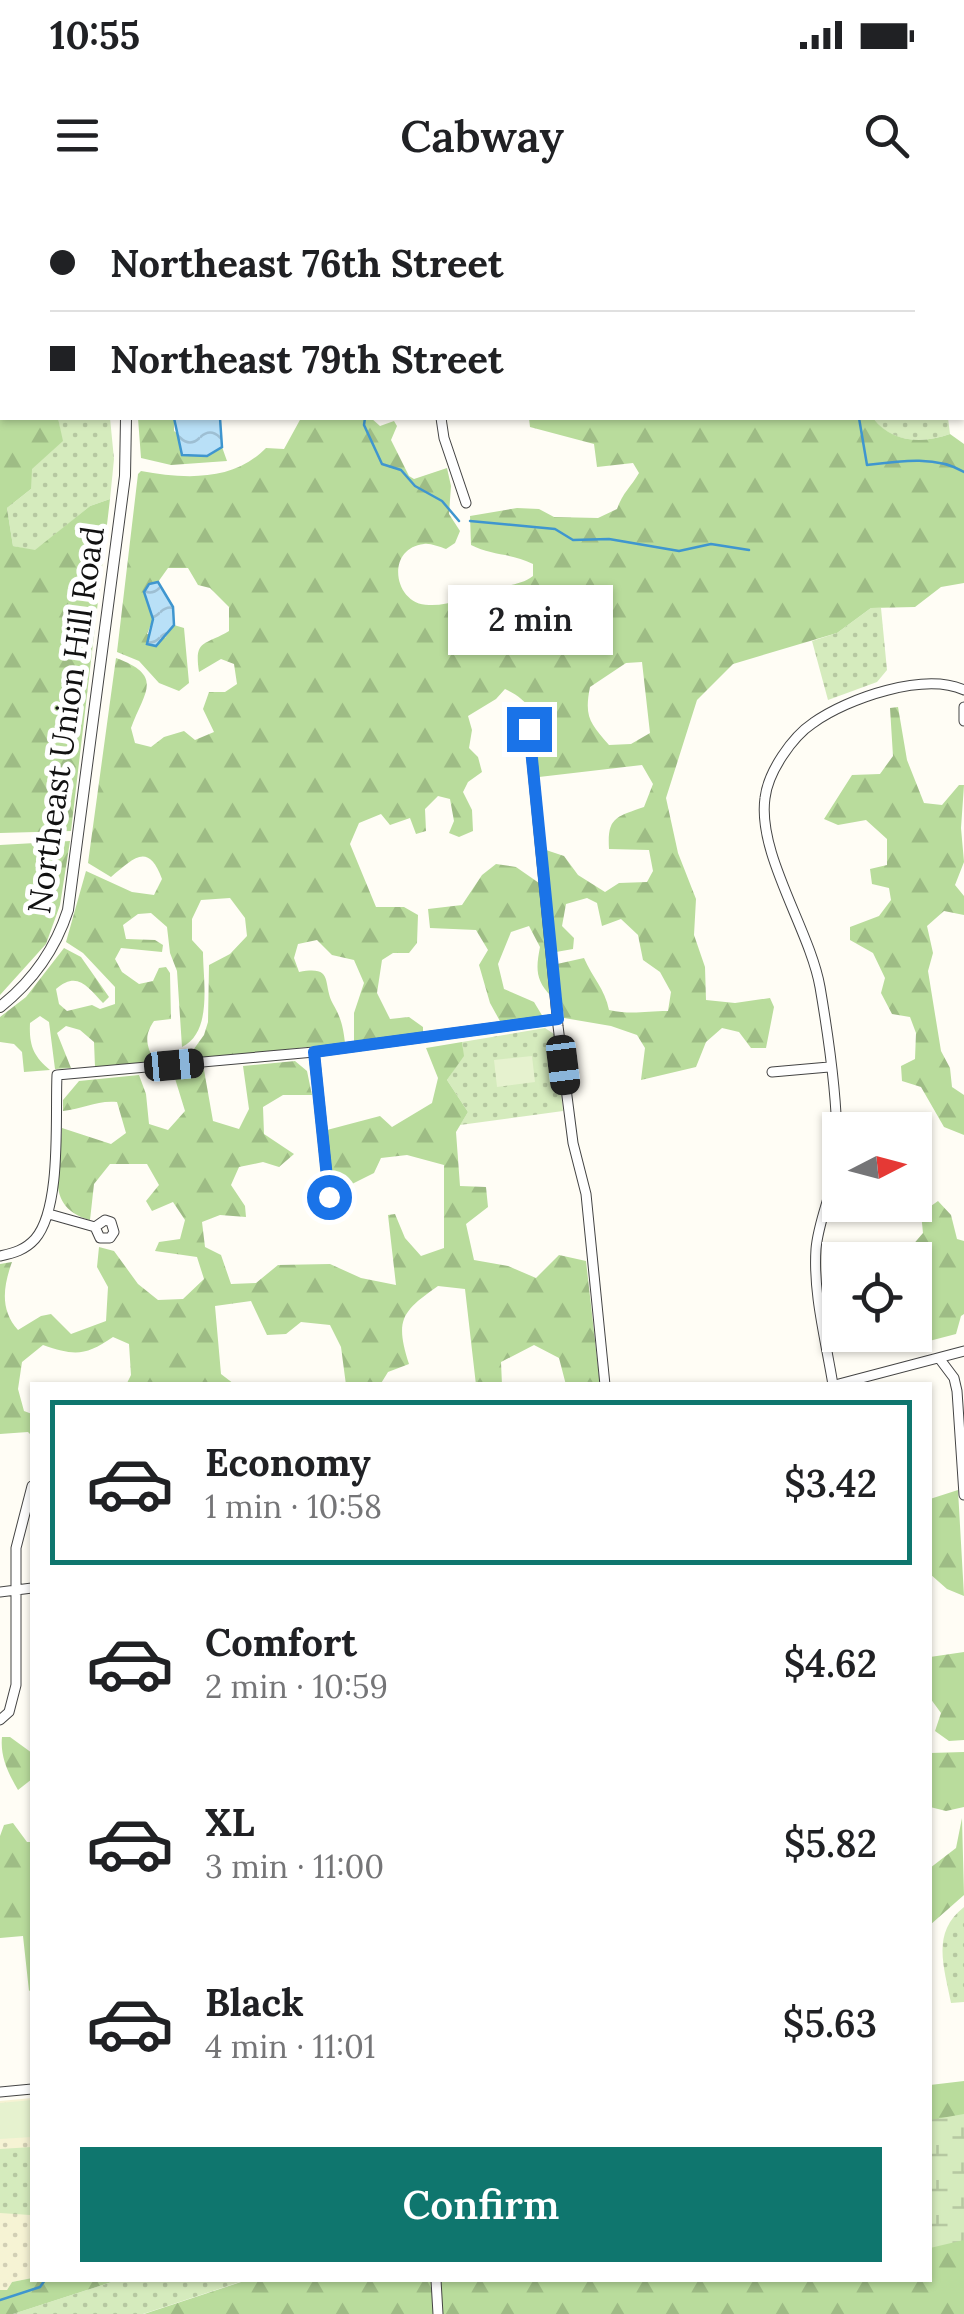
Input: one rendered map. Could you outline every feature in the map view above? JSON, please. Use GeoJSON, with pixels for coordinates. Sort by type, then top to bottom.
{"type":"FeatureCollection","features":[{"type":"Feature","properties":{"kind":"street","name":"Northeast Union Hill Road"},"geometry":{"type":"LineString","coordinates":[[0,1007],[47,958],[68,910],[123,494],[126,420]]}},
{"type":"Feature","properties":{"kind":"street"},"geometry":{"type":"LineString","coordinates":[[441,420],[466,503]]}},
{"type":"Feature","properties":{"kind":"street"},"geometry":{"type":"LineString","coordinates":[[833,1382],[818,1295],[816,1250],[834,1175],[836,1125],[820,984],[770,844],[764,798],[780,760],[811,724],[863,698],[923,683],[964,690]]}},
{"type":"Feature","properties":{"kind":"street"},"geometry":{"type":"LineString","coordinates":[[964,707],[964,721]]}},
{"type":"Feature","properties":{"kind":"street"},"geometry":{"type":"LineString","coordinates":[[529,729],[558,1019],[573,1143],[586,1194],[605,1382]]}},
{"type":"Feature","properties":{"kind":"street"},"geometry":{"type":"LineString","coordinates":[[0,1256],[33,1242],[48,1214],[57,1075],[314,1052],[558,1019]]}},
{"type":"Feature","properties":{"kind":"street"},"geometry":{"type":"LineString","coordinates":[[314,1052],[329,1197]]}},
{"type":"Feature","properties":{"kind":"street"},"geometry":{"type":"LineString","coordinates":[[772,1072],[829,1067]]}},
{"type":"Feature","properties":{"kind":"street"},"geometry":{"type":"LineString","coordinates":[[48,1214],[95,1227]]}},
{"type":"Feature","properties":{"kind":"street"},"geometry":{"type":"LineString","coordinates":[[846,1382],[964,1351]]}},
{"type":"Feature","properties":{"kind":"street"},"geometry":{"type":"LineString","coordinates":[[938,1358],[954,1378],[957,1390],[964,1495]]}},
{"type":"Feature","properties":{"kind":"street"},"geometry":{"type":"LineString","coordinates":[[0,1720],[9,1712],[16,1685],[16,1548],[30,1494]]}},
{"type":"Feature","properties":{"kind":"street"},"geometry":{"type":"LineString","coordinates":[[0,1592],[30,1588]]}},
{"type":"Feature","properties":{"kind":"street"},"geometry":{"type":"LineString","coordinates":[[0,2092],[30,2089]]}},
{"type":"Feature","properties":{"kind":"street"},"geometry":{"type":"LineString","coordinates":[[436,2282],[438,2314]]}},
{"type":"Feature","properties":{"kind":"shaded area"},"geometry":{"type":"Polygon","coordinates":[[[30,2098],[30,2278],[12,2282],[7,2290],[0,2290],[0,2101],[30,2098]]]}},
{"type":"Feature","properties":{"kind":"green space"},"geometry":{"type":"Polygon","coordinates":[[[0,420],[58,420],[63,441],[32,469],[31,489],[7,508],[13,546],[35,550],[90,506],[110,499],[71,831],[0,833],[0,420]]]}},
{"type":"Feature","properties":{"kind":"green space"},"geometry":{"type":"Polygon","coordinates":[[[58,420],[110,420],[114,459],[110,499],[90,506],[35,551],[13,546],[7,508],[31,489],[31,469],[62,441],[58,420]]]}},
{"type":"Feature","properties":{"kind":"green space"},"geometry":{"type":"Polygon","coordinates":[[[138,420],[174,420],[174,431],[207,456],[222,447],[227,461],[171,465],[141,458],[138,420]]]}},
{"type":"Feature","properties":{"kind":"green space"},"geometry":{"type":"Polygon","coordinates":[[[300,420],[373,420],[380,426],[394,421],[397,426],[391,440],[409,476],[414,479],[447,468],[451,486],[449,514],[460,531],[455,543],[446,549],[426,544],[412,548],[399,565],[401,587],[417,603],[429,605],[460,600],[533,576],[533,564],[471,545],[470,516],[517,508],[539,509],[554,517],[598,518],[617,509],[639,473],[633,463],[597,467],[594,444],[530,427],[529,420],[875,420],[898,437],[918,440],[950,434],[964,444],[964,583],[941,587],[915,607],[871,608],[837,633],[733,664],[697,700],[666,798],[678,853],[696,899],[694,935],[705,967],[706,1000],[735,1003],[770,998],[774,1007],[766,1048],[751,1048],[739,1032],[722,1028],[706,1042],[696,1067],[641,1080],[645,1048],[637,1035],[564,1018],[557,964],[584,958],[609,1010],[668,1011],[671,992],[660,972],[643,960],[638,935],[621,919],[602,926],[597,903],[587,898],[566,904],[562,926],[574,938],[573,949],[556,952],[546,850],[564,856],[578,875],[605,892],[619,883],[647,882],[653,871],[649,850],[609,849],[609,838],[615,820],[644,807],[653,784],[642,765],[539,777],[535,754],[544,739],[541,731],[526,703],[505,689],[468,716],[472,730],[469,748],[478,757],[482,772],[468,782],[463,792],[472,810],[473,831],[459,837],[449,833],[454,821],[450,799],[438,796],[425,809],[426,831],[416,834],[410,818],[390,825],[381,814],[359,823],[350,844],[376,907],[404,907],[418,915],[417,943],[409,953],[393,953],[382,960],[377,993],[390,1019],[409,1017],[423,1027],[423,1033],[354,1042],[354,1013],[364,983],[354,960],[332,955],[317,940],[298,944],[294,958],[299,972],[323,974],[345,1043],[186,1060],[204,1035],[208,1022],[209,965],[230,954],[247,936],[245,918],[230,898],[201,900],[192,919],[192,940],[203,952],[204,1005],[192,1040],[182,1047],[177,971],[167,927],[151,913],[138,914],[123,925],[126,939],[155,940],[163,945],[162,952],[121,948],[115,959],[122,972],[139,984],[153,981],[159,968],[166,967],[170,973],[171,1019],[154,1021],[147,1037],[155,1063],[95,1067],[94,1042],[80,1030],[66,1026],[57,1033],[71,1068],[55,1069],[49,1022],[40,1016],[30,1023],[31,1044],[50,1070],[24,1072],[22,1052],[14,1044],[0,1042],[0,1017],[26,997],[64,948],[81,957],[109,997],[103,1003],[82,983],[71,981],[56,989],[59,1004],[67,1011],[115,1004],[115,987],[83,953],[66,942],[86,871],[132,892],[154,895],[162,879],[157,867],[146,857],[133,860],[111,877],[88,863],[116,658],[141,671],[146,679],[145,695],[131,728],[135,743],[151,747],[164,737],[184,731],[195,740],[214,732],[203,709],[209,692],[225,692],[237,684],[234,664],[221,659],[199,672],[200,648],[229,631],[229,607],[210,588],[198,585],[188,568],[168,568],[144,592],[153,619],[147,634],[165,638],[174,625],[184,628],[189,683],[179,691],[159,683],[139,661],[117,652],[138,474],[141,471],[191,476],[223,472],[239,467],[266,448],[284,449],[300,420]],[[642,662],[626,663],[590,687],[590,719],[597,731],[609,745],[631,744],[650,733],[642,662]]]}},
{"type":"Feature","properties":{"kind":"green space"},"geometry":{"type":"Polygon","coordinates":[[[875,420],[948,420],[950,434],[908,439],[875,420]]]}},
{"type":"Feature","properties":{"kind":"green space"},"geometry":{"type":"Polygon","coordinates":[[[871,608],[881,608],[887,670],[877,682],[828,700],[812,641],[837,633],[871,608]]]}},
{"type":"Feature","properties":{"kind":"green space"},"geometry":{"type":"Polygon","coordinates":[[[898,707],[907,760],[924,803],[942,805],[959,785],[964,785],[964,862],[955,885],[964,896],[964,915],[944,911],[927,926],[933,953],[928,971],[941,1051],[950,1068],[952,1087],[964,1095],[964,1135],[944,1127],[921,1087],[902,1081],[901,1066],[915,1059],[916,1033],[910,1017],[892,1014],[881,993],[885,978],[873,953],[850,940],[850,927],[879,916],[891,900],[889,888],[872,884],[870,869],[887,865],[887,839],[866,820],[838,825],[824,819],[852,775],[880,774],[893,756],[890,708],[898,707]]]}},
{"type":"Feature","properties":{"kind":"green space"},"geometry":{"type":"Polygon","coordinates":[[[70,841],[60,905],[46,944],[0,995],[0,845],[70,841]]]}},
{"type":"Feature","properties":{"kind":"green space"},"geometry":{"type":"Polygon","coordinates":[[[496,864],[516,867],[539,883],[551,996],[539,979],[540,947],[529,926],[511,932],[498,964],[504,989],[534,1002],[543,1017],[501,1023],[490,1003],[479,965],[488,950],[476,930],[430,928],[428,909],[462,905],[482,875],[496,864]]]}},
{"type":"Feature","properties":{"kind":"green space"},"geometry":{"type":"Polygon","coordinates":[[[545,1028],[554,1034],[563,1111],[460,1125],[468,1112],[447,1080],[463,1056],[462,1042],[545,1028]]]}},
{"type":"Feature","properties":{"kind":"green space"},"geometry":{"type":"Polygon","coordinates":[[[462,1042],[464,1056],[447,1080],[468,1112],[456,1132],[460,1186],[486,1187],[488,1207],[466,1224],[474,1260],[508,1266],[536,1278],[559,1255],[586,1261],[600,1382],[565,1382],[559,1358],[534,1345],[501,1362],[502,1382],[476,1382],[465,1289],[438,1286],[416,1303],[402,1327],[409,1364],[388,1372],[382,1382],[346,1382],[341,1347],[330,1325],[301,1322],[286,1334],[267,1335],[251,1301],[215,1306],[221,1374],[231,1382],[128,1382],[131,1375],[129,1344],[113,1337],[80,1352],[43,1345],[22,1362],[18,1389],[24,1411],[30,1413],[30,1434],[0,1434],[0,1264],[12,1262],[5,1298],[8,1314],[18,1330],[51,1314],[71,1334],[106,1321],[108,1287],[97,1267],[99,1247],[114,1251],[138,1284],[158,1300],[183,1299],[204,1279],[197,1257],[155,1251],[159,1242],[180,1239],[185,1220],[173,1202],[152,1211],[146,1201],[159,1185],[147,1164],[110,1164],[94,1184],[90,1220],[66,1206],[58,1184],[62,1128],[111,1144],[126,1133],[117,1102],[63,1111],[63,1100],[79,1081],[139,1075],[146,1094],[149,1124],[168,1130],[185,1111],[173,1072],[204,1070],[213,1121],[239,1129],[249,1109],[243,1066],[295,1061],[307,1071],[312,1095],[283,1095],[263,1107],[264,1134],[294,1154],[279,1167],[263,1162],[239,1167],[231,1185],[245,1206],[246,1217],[220,1215],[202,1222],[205,1247],[221,1255],[231,1284],[256,1283],[278,1265],[330,1264],[361,1278],[396,1285],[388,1215],[395,1214],[405,1238],[421,1256],[444,1248],[444,1165],[407,1155],[381,1158],[374,1173],[344,1188],[332,1180],[327,1130],[380,1116],[392,1127],[432,1103],[438,1078],[426,1048],[462,1042]]]}},
{"type":"Feature","properties":{"kind":"green space"},"geometry":{"type":"Polygon","coordinates":[[[532,1056],[535,1082],[497,1087],[494,1060],[532,1056]]]}},
{"type":"Feature","properties":{"kind":"green space"},"geometry":{"type":"Polygon","coordinates":[[[938,1201],[951,1215],[957,1239],[964,1241],[964,1314],[956,1334],[932,1340],[932,1242],[915,1242],[923,1233],[922,1222],[932,1222],[932,1205],[938,1201]]]}},
{"type":"Feature","properties":{"kind":"green space"},"geometry":{"type":"Polygon","coordinates":[[[958,1490],[964,1596],[947,1589],[932,1576],[932,1498],[958,1490]]]}},
{"type":"Feature","properties":{"kind":"green space"},"geometry":{"type":"Polygon","coordinates":[[[964,1652],[964,1740],[949,1741],[935,1731],[941,1713],[932,1701],[932,1657],[964,1652]]]}},
{"type":"Feature","properties":{"kind":"green space"},"geometry":{"type":"Polygon","coordinates":[[[2,1737],[10,1737],[30,1752],[30,1781],[18,1790],[6,1764],[2,1737]]]}},
{"type":"Feature","properties":{"kind":"green space"},"geometry":{"type":"Polygon","coordinates":[[[964,1752],[964,1807],[946,1811],[932,1808],[932,1753],[964,1752]]]}},
{"type":"Feature","properties":{"kind":"green space"},"geometry":{"type":"Polygon","coordinates":[[[962,1818],[964,1895],[932,1923],[932,1866],[956,1848],[962,1818]]]}},
{"type":"Feature","properties":{"kind":"green space"},"geometry":{"type":"Polygon","coordinates":[[[13,1823],[30,1842],[29,1991],[23,1936],[0,1938],[0,1836],[4,1825],[13,1823]]]}},
{"type":"Feature","properties":{"kind":"green space"},"geometry":{"type":"Polygon","coordinates":[[[964,1907],[964,2002],[951,2003],[942,1951],[947,1928],[964,1907]]]}},
{"type":"Feature","properties":{"kind":"green space"},"geometry":{"type":"Polygon","coordinates":[[[964,2081],[964,2314],[144,2314],[241,2282],[932,2282],[932,2085],[964,2081]]]}},
{"type":"Feature","properties":{"kind":"green space"},"geometry":{"type":"Polygon","coordinates":[[[30,2100],[30,2137],[0,2139],[0,2103],[30,2100]]]}},
{"type":"Feature","properties":{"kind":"green space"},"geometry":{"type":"Polygon","coordinates":[[[964,2114],[964,2240],[932,2248],[932,2120],[964,2114]]]}},
{"type":"Feature","properties":{"kind":"green space"},"geometry":{"type":"Polygon","coordinates":[[[30,2147],[30,2215],[0,2213],[0,2149],[30,2147]]]}},
{"type":"Feature","properties":{"kind":"green space"},"geometry":{"type":"Polygon","coordinates":[[[30,2278],[30,2282],[112,2282],[13,2314],[0,2314],[0,2290],[7,2290],[12,2282],[30,2278]]]}},
{"type":"Feature","properties":{"kind":"green space"},"geometry":{"type":"Polygon","coordinates":[[[112,2282],[240,2282],[143,2314],[13,2314],[112,2282]]]}},
{"type":"Feature","properties":{"kind":"water"},"geometry":{"type":"Polygon","coordinates":[[[174,420],[220,420],[222,447],[207,456],[182,455],[174,420]]]}},
{"type":"Feature","properties":{"kind":"water"},"geometry":{"type":"Polygon","coordinates":[[[158,582],[173,607],[174,625],[156,646],[147,644],[153,619],[144,592],[149,584],[158,582]]]}},
{"type":"Feature","properties":{"kind":"waterway"},"geometry":{"type":"LineString","coordinates":[[365,420],[382,464],[401,470],[415,486],[442,501],[459,521]]}},
{"type":"Feature","properties":{"kind":"waterway"},"geometry":{"type":"LineString","coordinates":[[859,420],[867,465],[930,461],[964,472]]}},
{"type":"Feature","properties":{"kind":"waterway"},"geometry":{"type":"LineString","coordinates":[[470,521],[555,529],[573,540],[609,539],[679,551],[711,544],[749,550]]}},
{"type":"Feature","properties":{"kind":"waterway"},"geometry":{"type":"LineString","coordinates":[[0,2300],[40,2287],[44,2282]]}},
{"type":"Feature","properties":{"kind":"route"},"geometry":{"type":"LineString","coordinates":[[329,1197],[314,1052],[558,1019],[529,729]]}}]}
